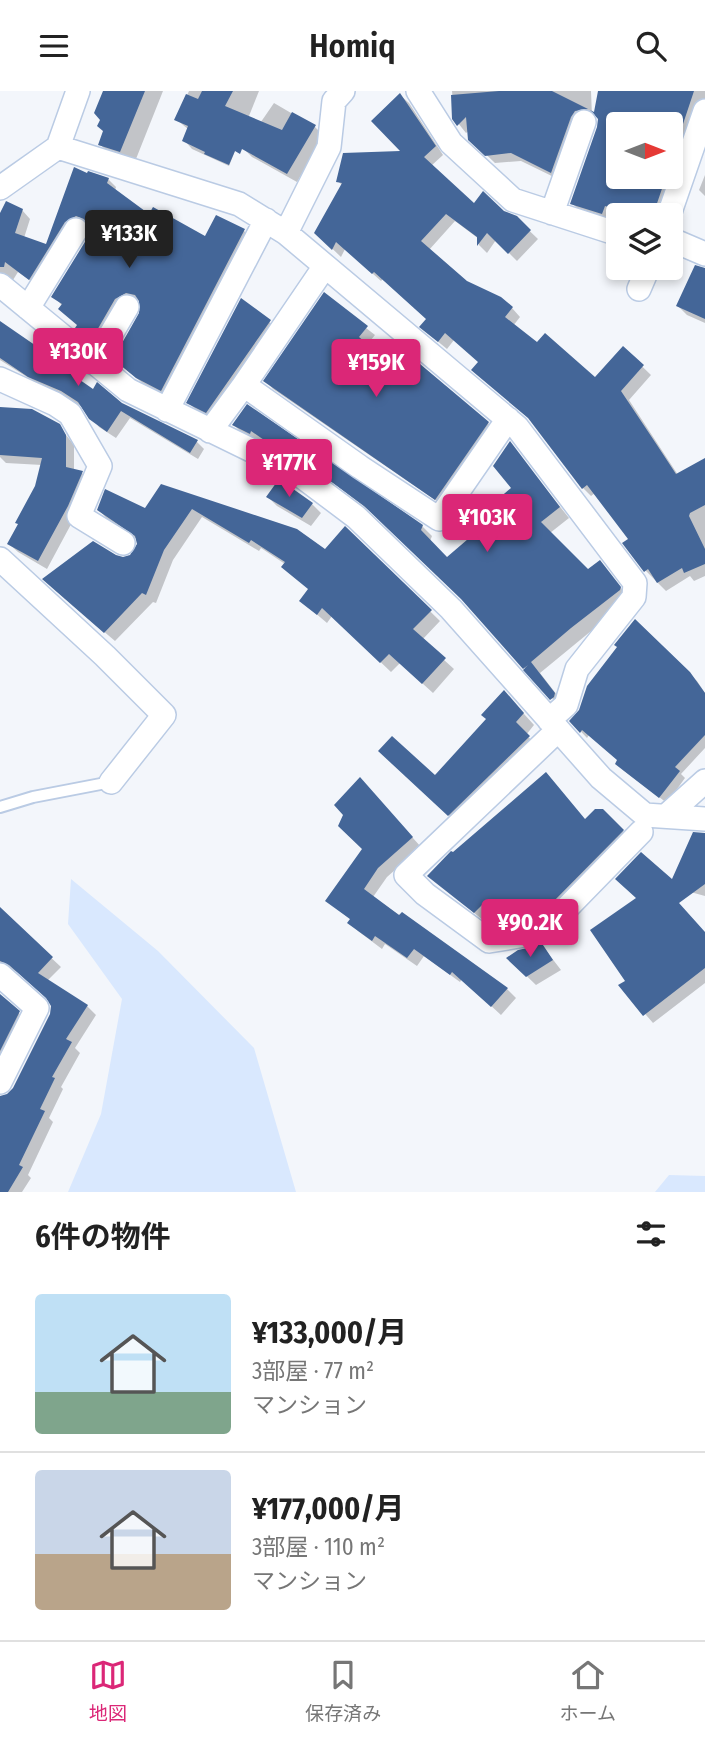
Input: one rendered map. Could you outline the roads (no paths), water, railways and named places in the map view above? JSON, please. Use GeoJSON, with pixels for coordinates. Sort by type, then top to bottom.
{"type":"FeatureCollection","features":[{"type":"Feature","properties":{"kind":"street"},"geometry":{"type":"LineString","coordinates":[[0,188],[58,147],[79,91]]}},
{"type":"Feature","properties":{"kind":"street"},"geometry":{"type":"LineString","coordinates":[[418,91],[450,143],[513,200],[606,230]]}},
{"type":"Feature","properties":{"kind":"street"},"geometry":{"type":"LineString","coordinates":[[286,233],[329,147],[332,94]]}},
{"type":"Feature","properties":{"kind":"street"},"geometry":{"type":"LineString","coordinates":[[673,203],[705,111]]}},
{"type":"Feature","properties":{"kind":"street"},"geometry":{"type":"LineString","coordinates":[[552,213],[584,122]]}},
{"type":"Feature","properties":{"kind":"street"},"geometry":{"type":"LineString","coordinates":[[58,147],[239,204],[286,233],[517,427],[635,583],[634,597],[576,669],[566,705],[553,725],[406,875],[425,894],[489,941],[525,935],[560,915],[640,832]]}},
{"type":"Feature","properties":{"kind":"street"},"geometry":{"type":"LineString","coordinates":[[167,409],[266,221]]}},
{"type":"Feature","properties":{"kind":"street"},"geometry":{"type":"LineString","coordinates":[[28,308],[76,230]]}},
{"type":"Feature","properties":{"kind":"street"},"geometry":{"type":"LineString","coordinates":[[683,245],[705,254]]}},
{"type":"Feature","properties":{"kind":"street"},"geometry":{"type":"LineString","coordinates":[[209,431],[244,385],[325,266]]}},
{"type":"Feature","properties":{"kind":"street"},"geometry":{"type":"LineString","coordinates":[[639,289],[643,280]]}},
{"type":"Feature","properties":{"kind":"street"},"geometry":{"type":"LineString","coordinates":[[2,292],[28,308],[128,390],[296,472],[356,517],[451,608],[601,778],[646,815],[705,820]]}},
{"type":"Feature","properties":{"kind":"street"},"geometry":{"type":"LineString","coordinates":[[94,363],[127,307]]}},
{"type":"Feature","properties":{"kind":"street"},"geometry":{"type":"LineString","coordinates":[[0,379],[55,404],[70,414],[100,466],[79,516],[123,543]]}},
{"type":"Feature","properties":{"kind":"street"},"geometry":{"type":"LineString","coordinates":[[244,385],[439,519],[508,419]]}},
{"type":"Feature","properties":{"kind":"street"},"geometry":{"type":"LineString","coordinates":[[0,559],[164,715],[111,782]]}},
{"type":"Feature","properties":{"kind":"street"},"geometry":{"type":"LineString","coordinates":[[666,816],[705,781]]}},
{"type":"Feature","properties":{"kind":"street"},"geometry":{"type":"LineString","coordinates":[[0,975],[37,1008],[0,1082]]}},
{"type":"Feature","properties":{"kind":"lane"},"geometry":{"type":"LineString","coordinates":[[0,807],[33,797],[111,782]]}}]}
